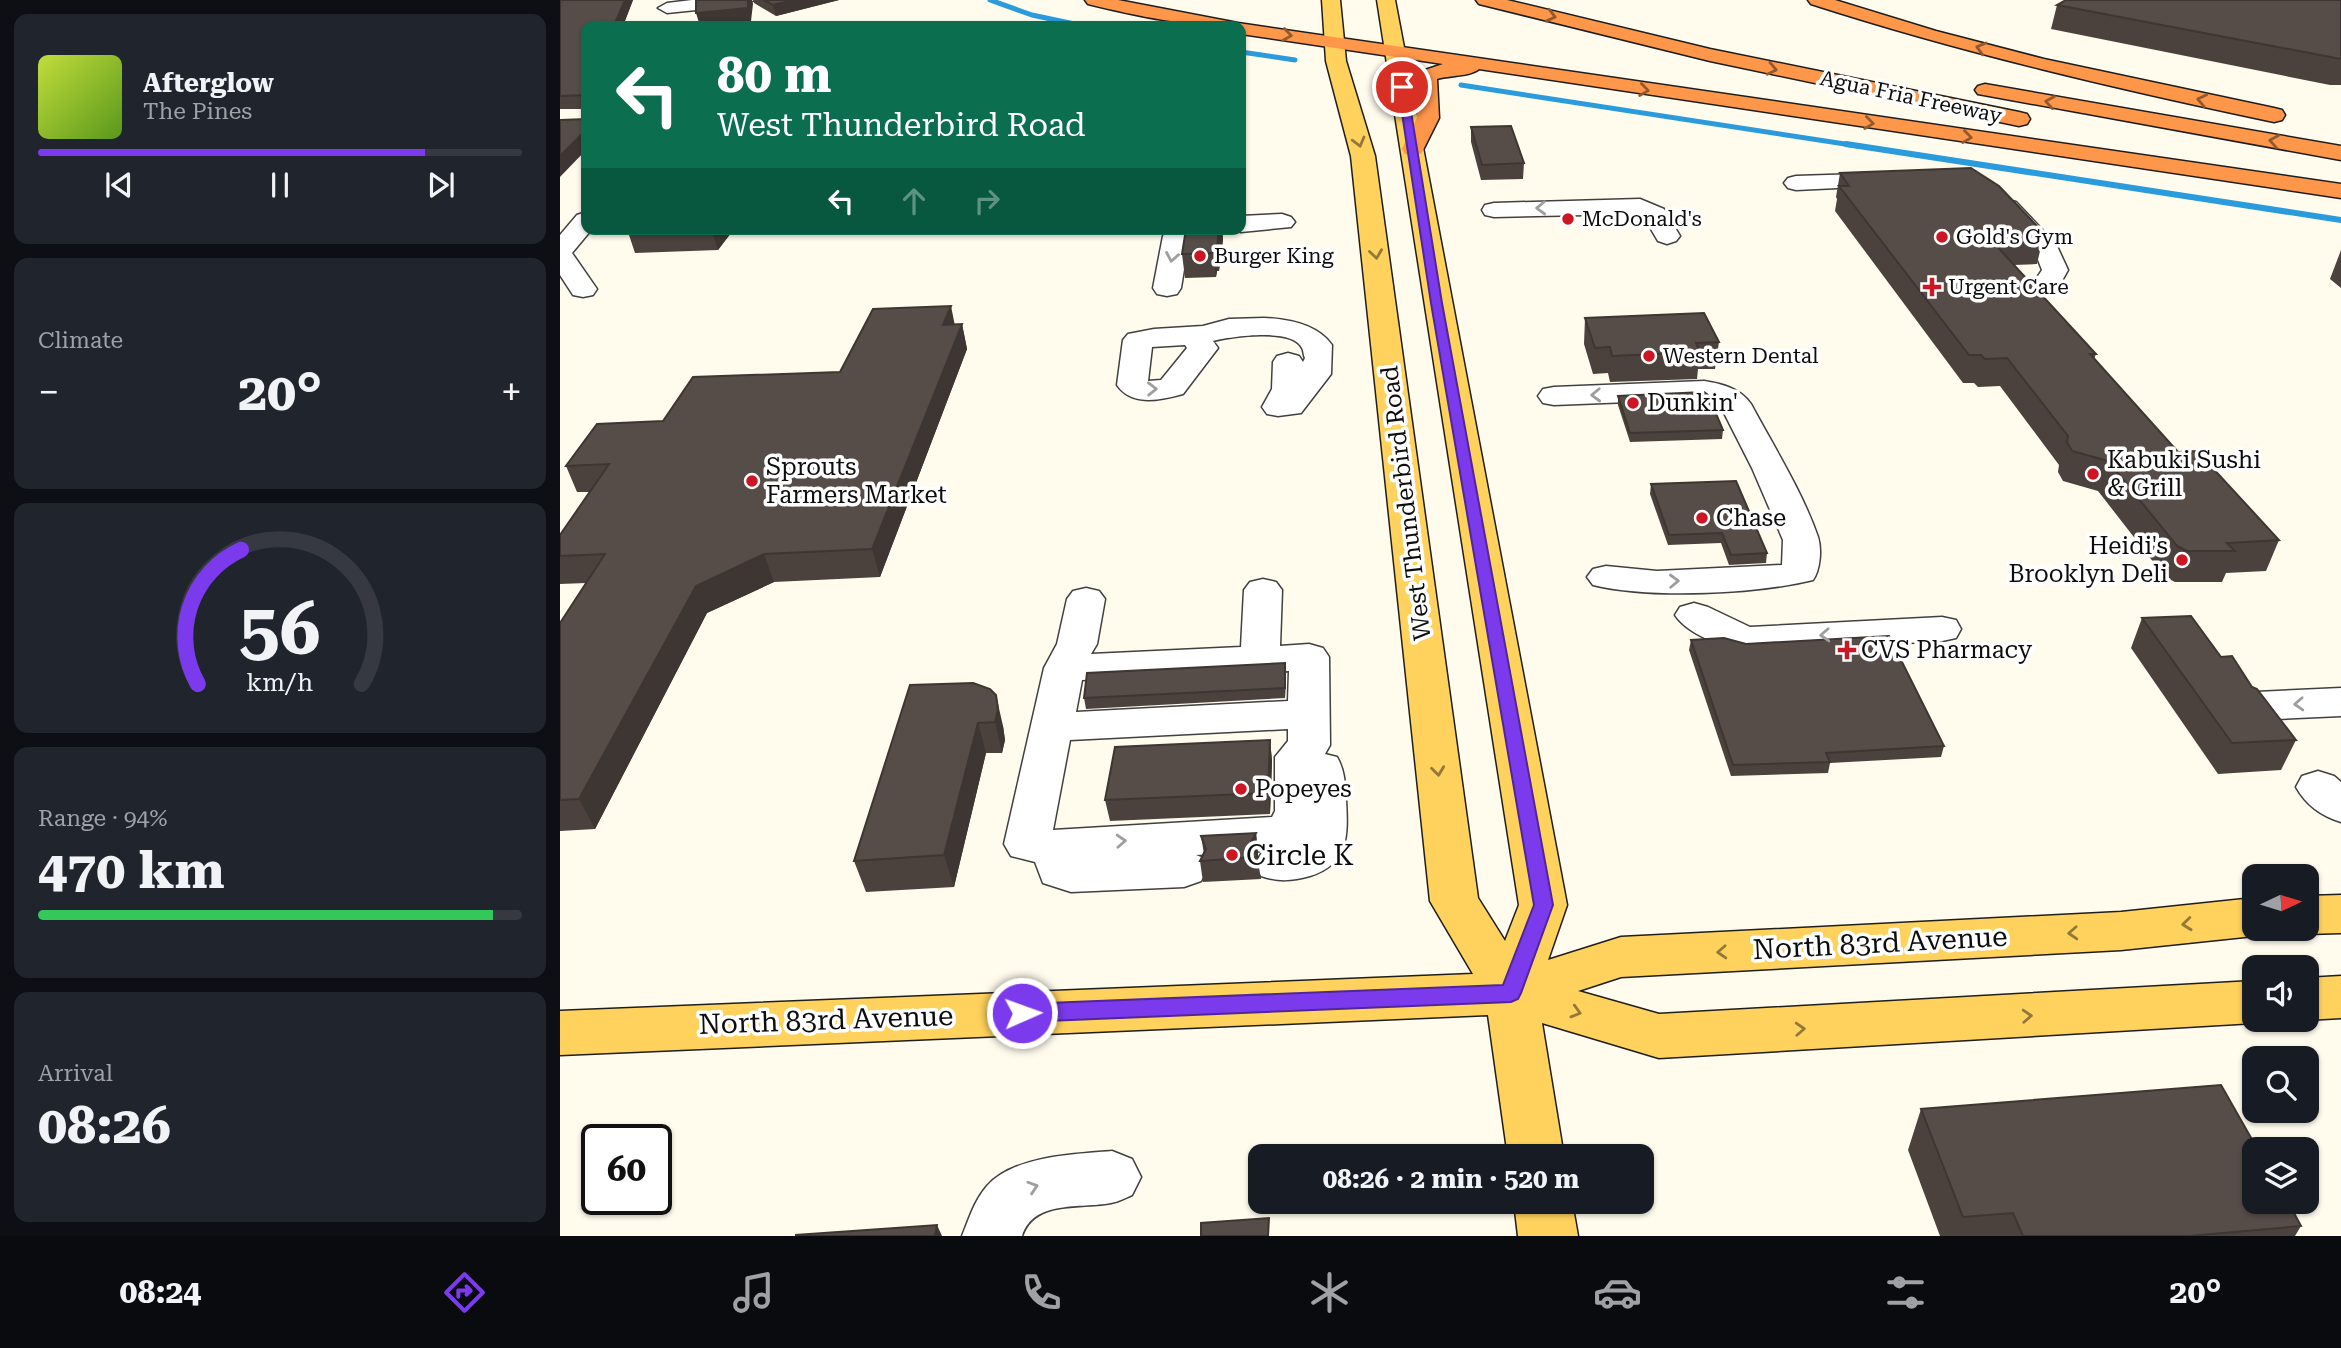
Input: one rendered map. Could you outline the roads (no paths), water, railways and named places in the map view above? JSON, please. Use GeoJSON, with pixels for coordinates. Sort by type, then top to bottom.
{"type":"FeatureCollection","features":[{"type":"Feature","properties":{"kind":"highway"},"geometry":{"type":"LineString","coordinates":[[1094,0],[1197,21]]}},
{"type":"Feature","properties":{"kind":"highway","name":"Agua Fria Freeway"},"geometry":{"type":"LineString","coordinates":[[1485,0],[1710,55],[2033,122]]}},
{"type":"Feature","properties":{"kind":"highway"},"geometry":{"type":"LineString","coordinates":[[1570,0],[1595,6]]}},
{"type":"Feature","properties":{"kind":"highway"},"geometry":{"type":"LineString","coordinates":[[1817,0],[1915,30],[2099,78],[2292,119]]}},
{"type":"Feature","properties":{"kind":"highway"},"geometry":{"type":"LineString","coordinates":[[1246,29],[2341,191]]}},
{"type":"Feature","properties":{"kind":"highway","name":"Agua Fria Freeway"},"geometry":{"type":"LineString","coordinates":[[1779,49],[1952,84],[2341,153]]}},
{"type":"Feature","properties":{"kind":"highway"},"geometry":{"type":"LineString","coordinates":[[1413,149],[1428,118],[1425,82],[1429,75],[1447,69],[1507,69]]}},
{"type":"Feature","properties":{"kind":"highway"},"geometry":{"type":"LineString","coordinates":[[2111,136],[2341,176]]}},
{"type":"Feature","properties":{"kind":"main road","name":"West Thunderbird Road"},"geometry":{"type":"LineString","coordinates":[[1331,0],[1334,42],[1363,156],[1454,901],[1511,993],[1534,1144]]}},
{"type":"Feature","properties":{"kind":"main road","name":"West Thunderbird Road"},"geometry":{"type":"LineString","coordinates":[[1386,0],[1544,905],[1511,993]]}},
{"type":"Feature","properties":{"kind":"main road"},"geometry":{"type":"LineString","coordinates":[[2319,915],[2341,914]]}},
{"type":"Feature","properties":{"kind":"main road","name":"North 83rd Avenue"},"geometry":{"type":"LineString","coordinates":[[560,1033],[1511,993],[1621,957],[2121,931],[2242,918]]}},
{"type":"Feature","properties":{"kind":"main road","name":"North 83rd Avenue"},"geometry":{"type":"LineString","coordinates":[[1511,993],[1659,1036],[2242,1003]]}},
{"type":"Feature","properties":{"kind":"main road"},"geometry":{"type":"LineString","coordinates":[[2319,998],[2341,997]]}},
{"type":"Feature","properties":{"kind":"main road"},"geometry":{"type":"LineString","coordinates":[[1545,1214],[1548,1236]]}},
{"type":"Feature","properties":{"kind":"street"},"geometry":{"type":"LineString","coordinates":[[666,11],[745,0]]}},
{"type":"Feature","properties":{"kind":"street"},"geometry":{"type":"LineString","coordinates":[[1796,183],[1922,179]]}},
{"type":"Feature","properties":{"kind":"street"},"geometry":{"type":"LineString","coordinates":[[1989,193],[2004,204],[2047,250],[2055,270],[2048,282]]}},
{"type":"Feature","properties":{"kind":"street"},"geometry":{"type":"LineString","coordinates":[[1494,210],[1616,205],[1636,213],[1656,237]]}},
{"type":"Feature","properties":{"kind":"street"},"geometry":{"type":"LineString","coordinates":[[1246,224],[1282,222]]}},
{"type":"Feature","properties":{"kind":"street"},"geometry":{"type":"LineString","coordinates":[[581,226],[560,253],[583,289]]}},
{"type":"Feature","properties":{"kind":"street"},"geometry":{"type":"LineString","coordinates":[[1167,288],[1177,235]]}},
{"type":"Feature","properties":{"kind":"street"},"geometry":{"type":"LineString","coordinates":[[1198,335],[1203,348],[1172,387],[1152,391],[1136,388],[1131,381],[1138,340],[1152,326],[1198,335],[1271,334],[1286,341],[1303,358]]}},
{"type":"Feature","properties":{"kind":"street"},"geometry":{"type":"LineString","coordinates":[[1554,396],[1704,390],[1728,398],[1735,404],[1769,468],[1801,540],[1800,572],[1783,576],[1657,582],[1606,577]]}},
{"type":"Feature","properties":{"kind":"street"},"geometry":{"type":"LineString","coordinates":[[1260,659],[1263,590]]}},
{"type":"Feature","properties":{"kind":"street"},"geometry":{"type":"LineString","coordinates":[[1040,846],[1052,727],[1064,667],[1077,644],[1086,599]]}},
{"type":"Feature","properties":{"kind":"street"},"geometry":{"type":"LineString","coordinates":[[1694,615],[1744,640],[1942,629]]}},
{"type":"Feature","properties":{"kind":"street"},"geometry":{"type":"LineString","coordinates":[[1040,846],[1282,832],[1290,828],[1296,820],[1297,757],[1309,729],[1309,657],[1064,667]]}},
{"type":"Feature","properties":{"kind":"street"},"geometry":{"type":"LineString","coordinates":[[2256,706],[2341,702]]}},
{"type":"Feature","properties":{"kind":"street"},"geometry":{"type":"LineString","coordinates":[[1052,727],[1309,729]]}},
{"type":"Feature","properties":{"kind":"street"},"geometry":{"type":"LineString","coordinates":[[1278,864],[1309,858],[1320,850],[1323,838],[1321,756],[1309,729]]}},
{"type":"Feature","properties":{"kind":"street"},"geometry":{"type":"LineString","coordinates":[[1040,846],[1058,854],[1060,871],[1071,874],[1185,869]]}},
{"type":"Feature","properties":{"kind":"street"},"geometry":{"type":"LineString","coordinates":[[992,1236],[1005,1204],[1021,1191],[1039,1184],[1112,1177]]}},
{"type":"Feature","properties":{"kind":"waterway"},"geometry":{"type":"LineString","coordinates":[[990,0],[1032,15],[1060,21]]}},
{"type":"Feature","properties":{"kind":"waterway"},"geometry":{"type":"LineString","coordinates":[[1246,53],[1295,60]]}},
{"type":"Feature","properties":{"kind":"waterway"},"geometry":{"type":"LineString","coordinates":[[1461,85],[1858,146]]}},
{"type":"Feature","properties":{"kind":"waterway"},"geometry":{"type":"LineString","coordinates":[[1846,144],[2341,220]]}},
{"type":"Feature","properties":{"kind":"place","name":"McDonald's"},"geometry":{"type":"Point","coordinates":[1568,219]}},
{"type":"Feature","properties":{"kind":"place","name":"Gold's Gym"},"geometry":{"type":"Point","coordinates":[1942,237]}},
{"type":"Feature","properties":{"kind":"place","name":"Burger King"},"geometry":{"type":"Point","coordinates":[1200,256]}},
{"type":"Feature","properties":{"kind":"place","name":"Urgent Care"},"geometry":{"type":"Point","coordinates":[1932,287]}},
{"type":"Feature","properties":{"kind":"place","name":"Western Dental"},"geometry":{"type":"Point","coordinates":[1649,356]}},
{"type":"Feature","properties":{"kind":"place","name":"Dunkin'"},"geometry":{"type":"Point","coordinates":[1633,403]}},
{"type":"Feature","properties":{"kind":"place","name":"Kabuki Sushi & Grill"},"geometry":{"type":"Point","coordinates":[2093,474]}},
{"type":"Feature","properties":{"kind":"place","name":"Sprouts Farmers Market"},"geometry":{"type":"Point","coordinates":[752,481]}},
{"type":"Feature","properties":{"kind":"place","name":"Chase"},"geometry":{"type":"Point","coordinates":[1702,518]}},
{"type":"Feature","properties":{"kind":"place","name":"Heidi's Brooklyn Deli"},"geometry":{"type":"Point","coordinates":[2182,560]}},
{"type":"Feature","properties":{"kind":"place","name":"CVS Pharmacy"},"geometry":{"type":"Point","coordinates":[1847,650]}},
{"type":"Feature","properties":{"kind":"place","name":"Popeyes"},"geometry":{"type":"Point","coordinates":[1241,789]}},
{"type":"Feature","properties":{"kind":"place","name":"Circle K"},"geometry":{"type":"Point","coordinates":[1232,855]}}]}
